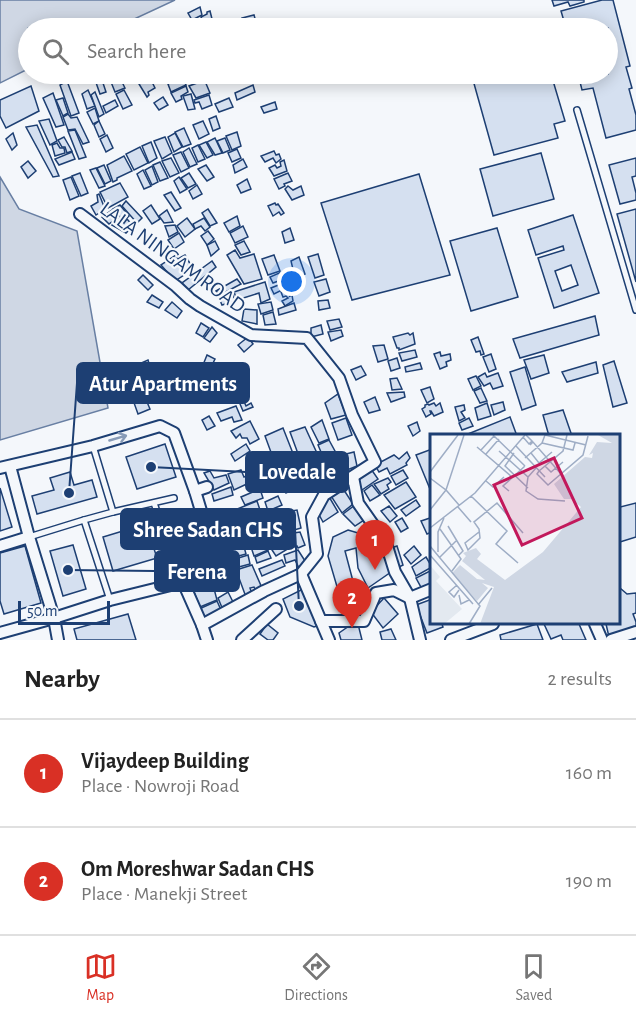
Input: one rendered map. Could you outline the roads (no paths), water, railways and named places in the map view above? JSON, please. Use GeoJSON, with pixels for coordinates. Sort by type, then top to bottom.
{"type":"FeatureCollection","features":[{"type":"Feature","properties":{"kind":"street","name":"LALA NINGAM ROAD"},"geometry":{"type":"LineString","coordinates":[[80,214],[190,298],[251,335],[307,338],[339,378],[352,416],[375,462],[324,495],[312,516],[317,554],[301,574]]}},
{"type":"Feature","properties":{"kind":"street"},"geometry":{"type":"LineString","coordinates":[[0,633],[54,618],[110,600],[183,582],[218,567],[195,491],[174,433],[160,426],[93,446],[5,467],[54,618],[58,640]]}},
{"type":"Feature","properties":{"kind":"street"},"geometry":{"type":"LineString","coordinates":[[353,477],[358,503],[386,543],[395,572],[410,598],[420,640]]}},
{"type":"Feature","properties":{"kind":"street"},"geometry":{"type":"LineString","coordinates":[[195,491],[207,487]]}},
{"type":"Feature","properties":{"kind":"street"},"geometry":{"type":"LineString","coordinates":[[0,546],[29,537]]}},
{"type":"Feature","properties":{"kind":"street"},"geometry":{"type":"LineString","coordinates":[[202,625],[264,591],[301,574],[329,640]]}},
{"type":"Feature","properties":{"kind":"street"},"geometry":{"type":"LineString","coordinates":[[183,582],[207,640]]}},
{"type":"Feature","properties":{"kind":"street"},"geometry":{"type":"LineString","coordinates":[[321,621],[364,621],[376,593],[394,590],[410,598],[430,590]]}},
{"type":"Feature","properties":{"kind":"street"},"geometry":{"type":"LineString","coordinates":[[242,640],[276,609]]}},
{"type":"Feature","properties":{"kind":"street"},"geometry":{"type":"LineString","coordinates":[[451,640],[490,625]]}},
{"type":"Feature","properties":{"kind":"street"},"geometry":{"type":"LineString","coordinates":[[595,625],[602,640]]}},
{"type":"Feature","properties":{"kind":"street"},"geometry":{"type":"LineString","coordinates":[[611,640],[636,632]]}},
{"type":"Feature","properties":{"kind":"lane"},"geometry":{"type":"LineString","coordinates":[[577,110],[636,310]]}},
{"type":"Feature","properties":{"kind":"lane"},"geometry":{"type":"LineString","coordinates":[[93,446],[113,512]]}},
{"type":"Feature","properties":{"kind":"lane"},"geometry":{"type":"LineString","coordinates":[[29,537],[113,512],[174,498]]}},
{"type":"Feature","properties":{"kind":"lane"},"geometry":{"type":"LineString","coordinates":[[154,503],[183,582]]}},
{"type":"Feature","properties":{"kind":"lane"},"geometry":{"type":"LineString","coordinates":[[84,520],[110,600]]}},
{"type":"Feature","properties":{"kind":"place","name":"Lovedale"},"geometry":{"type":"Point","coordinates":[151,467]}},
{"type":"Feature","properties":{"kind":"place","name":"Atur Apartments"},"geometry":{"type":"Point","coordinates":[69,493]}},
{"type":"Feature","properties":{"kind":"place","name":"Ferena"},"geometry":{"type":"Point","coordinates":[68,570]}},
{"type":"Feature","properties":{"kind":"place","name":"Vijaydeep Building"},"geometry":{"type":"Point","coordinates":[375,570]}},
{"type":"Feature","properties":{"kind":"place","name":"Shree Sadan CHS"},"geometry":{"type":"Point","coordinates":[299,606]}},
{"type":"Feature","properties":{"kind":"place","name":"Om Moreshwar Sadan CHS"},"geometry":{"type":"Point","coordinates":[352,628]}}]}
